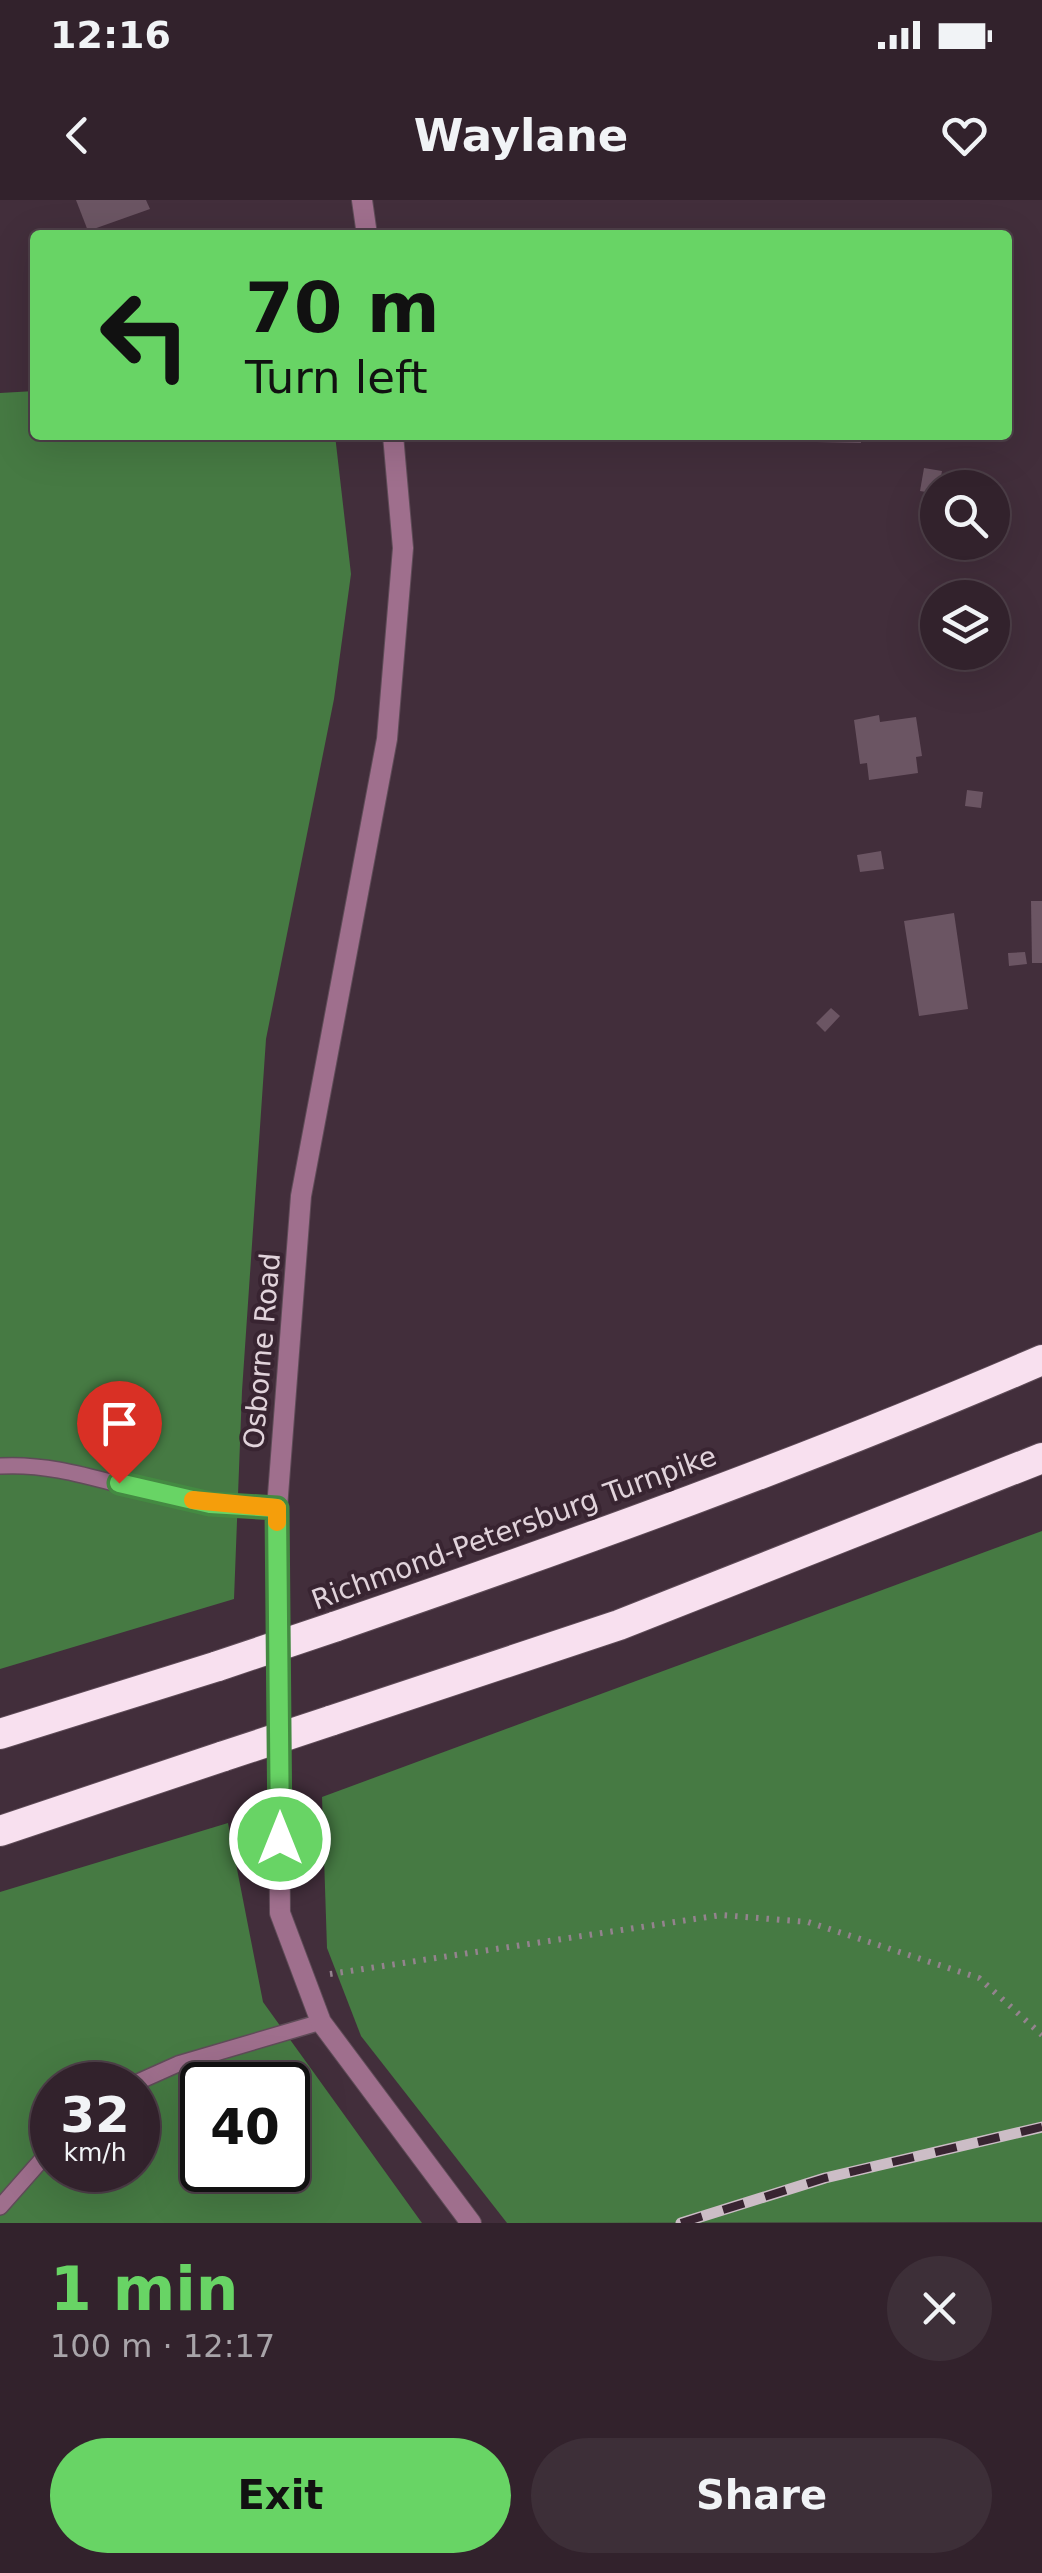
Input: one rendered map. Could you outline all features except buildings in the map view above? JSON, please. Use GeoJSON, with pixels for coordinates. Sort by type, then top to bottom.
{"type":"FeatureCollection","features":[{"type":"Feature","properties":{"kind":"highway","name":"Richmond-Petersburg Turnpike"},"geometry":{"type":"LineString","coordinates":[[0,1734],[334,1627],[642,1518],[1042,1360]]}},
{"type":"Feature","properties":{"kind":"highway"},"geometry":{"type":"LineString","coordinates":[[0,1831],[619,1625],[1042,1458]]}},
{"type":"Feature","properties":{"kind":"street"},"geometry":{"type":"LineString","coordinates":[[362,200],[366,230]]}},
{"type":"Feature","properties":{"kind":"street","name":"Osborne Road"},"geometry":{"type":"LineString","coordinates":[[394,440],[403,548],[388,739],[301,1196],[277,1508],[280,1912],[320,2022],[472,2223]]}},
{"type":"Feature","properties":{"kind":"lane"},"geometry":{"type":"LineString","coordinates":[[0,1466],[93,1474],[144,1491],[210,1504],[277,1508]]}},
{"type":"Feature","properties":{"kind":"lane"},"geometry":{"type":"LineString","coordinates":[[160,2072],[320,2022]]}},
{"type":"Feature","properties":{"kind":"lane"},"geometry":{"type":"LineString","coordinates":[[0,2207],[30,2173]]}},
{"type":"Feature","properties":{"kind":"path"},"geometry":{"type":"LineString","coordinates":[[304,1977],[721,1914],[808,1922],[980,1978],[1042,2035]]}},
{"type":"Feature","properties":{"kind":"green space"},"geometry":{"type":"Polygon","coordinates":[[[30,391],[30,440],[336,440],[351,574],[334,699],[266,1039],[242,1391],[234,1599],[0,1669],[0,393],[30,391]]]}},
{"type":"Feature","properties":{"kind":"green space"},"geometry":{"type":"Polygon","coordinates":[[[1042,1531],[1042,2222],[507,2223],[361,2036],[327,1948],[322,1797],[1042,1531]]]}},
{"type":"Feature","properties":{"kind":"green space"},"geometry":{"type":"Polygon","coordinates":[[[228,1823],[263,2002],[306,2062],[180,2062],[180,2192],[310,2192],[310,2067],[422,2223],[0,2223],[0,1892],[228,1823]]]}},
{"type":"Feature","properties":{"kind":"railway"},"geometry":{"type":"LineString","coordinates":[[681,2223],[825,2178],[1042,2127]]}},
{"type":"Feature","properties":{"kind":"slow traffic"},"geometry":{"type":"LineString","coordinates":[[193,1500],[277,1508],[277,1522]]}},
{"type":"Feature","properties":{"kind":"route"},"geometry":{"type":"LineString","coordinates":[[119,1483],[210,1504],[277,1508],[280,1839]]}}]}
